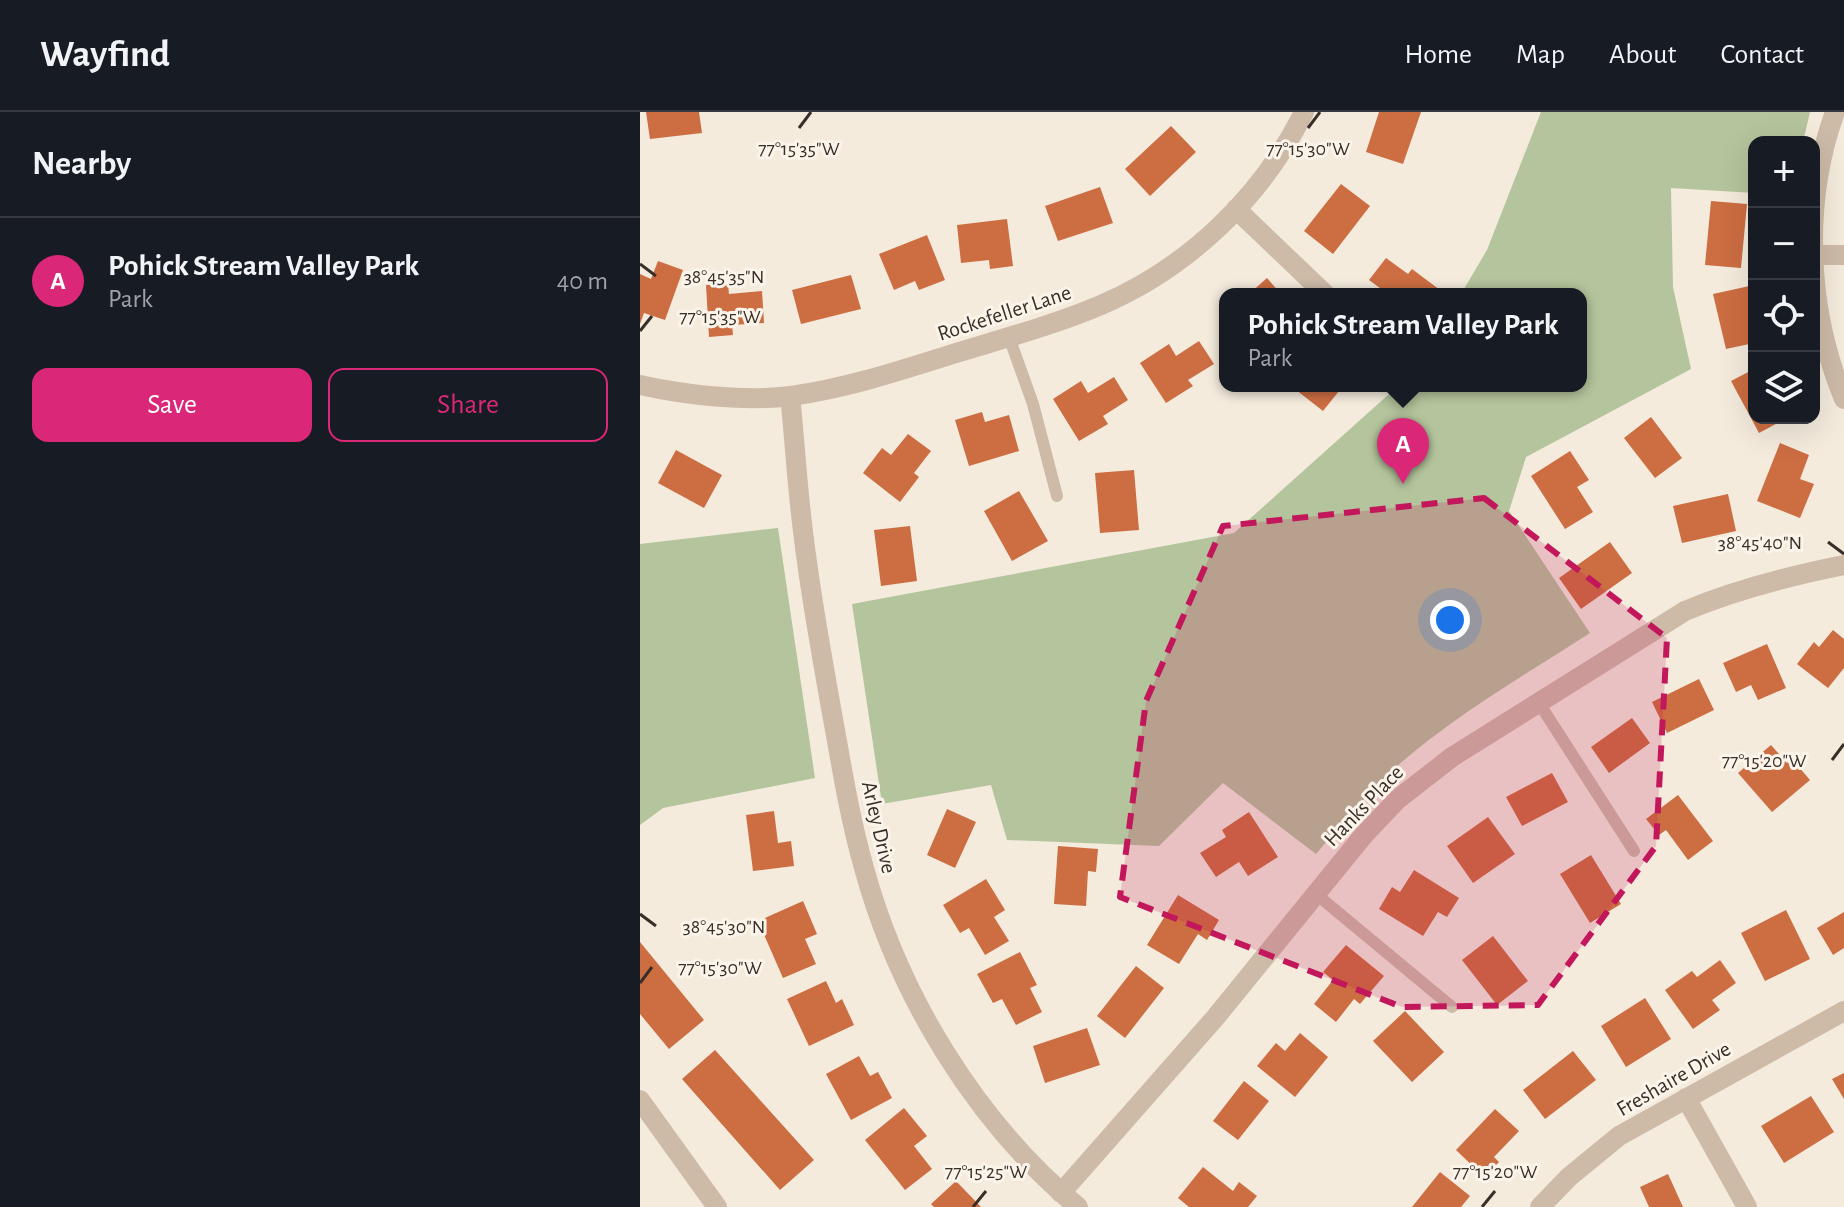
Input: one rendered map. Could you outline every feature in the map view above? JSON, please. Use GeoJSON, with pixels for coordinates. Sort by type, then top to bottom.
{"type":"FeatureCollection","features":[{"type":"Feature","properties":{"kind":"street","name":"Rockefeller Lane"},"geometry":{"type":"LineString","coordinates":[[640,385],[677,392],[763,398],[790,396],[844,386],[1009,337],[1103,305],[1145,283],[1184,257],[1236,209],[1280,154],[1304,112]]}},
{"type":"Feature","properties":{"kind":"street"},"geometry":{"type":"LineString","coordinates":[[1816,208],[1817,186],[1835,112]]}},
{"type":"Feature","properties":{"kind":"street"},"geometry":{"type":"LineString","coordinates":[[1236,209],[1319,288]]}},
{"type":"Feature","properties":{"kind":"street"},"geometry":{"type":"LineString","coordinates":[[1820,255],[1844,255]]}},
{"type":"Feature","properties":{"kind":"street"},"geometry":{"type":"LineString","coordinates":[[1815,280],[1823,332],[1844,399]]}},
{"type":"Feature","properties":{"kind":"street","name":"Arley Drive"},"geometry":{"type":"LineString","coordinates":[[790,396],[812,604],[850,810],[874,902],[909,986],[953,1065],[978,1101],[1061,1193],[1078,1207]]}},
{"type":"Feature","properties":{"kind":"street","name":"Hanks Place"},"geometry":{"type":"LineString","coordinates":[[1061,1193],[1215,1018],[1363,836],[1398,799],[1452,757],[1685,611],[1726,593],[1844,565]]}},
{"type":"Feature","properties":{"kind":"street","name":"Freshaire Drive"},"geometry":{"type":"LineString","coordinates":[[1540,1207],[1569,1177],[1619,1136],[1844,1011]]}},
{"type":"Feature","properties":{"kind":"street"},"geometry":{"type":"LineString","coordinates":[[1686,1098],[1747,1207]]}},
{"type":"Feature","properties":{"kind":"street"},"geometry":{"type":"LineString","coordinates":[[640,1100],[717,1207]]}},
{"type":"Feature","properties":{"kind":"lane"},"geometry":{"type":"LineString","coordinates":[[1009,337],[1033,404],[1057,496]]}},
{"type":"Feature","properties":{"kind":"lane"},"geometry":{"type":"LineString","coordinates":[[1539,703],[1634,851]]}},
{"type":"Feature","properties":{"kind":"lane"},"geometry":{"type":"LineString","coordinates":[[1316,894],[1452,1007]]}},
{"type":"Feature","properties":{"kind":"highlighted area"},"geometry":{"type":"Polygon","coordinates":[[[1484,498],[1667,638],[1656,846],[1538,1005],[1402,1007],[1120,897],[1146,701],[1223,526],[1484,498]]]}},
{"type":"Feature","properties":{"kind":"green space"},"geometry":{"type":"Polygon","coordinates":[[[1541,112],[1810,112],[1804,136],[1748,136],[1748,193],[1671,188],[1673,287],[1691,369],[1526,457],[1509,511],[1590,633],[1479,704],[1415,751],[1375,787],[1316,854],[1223,783],[1159,846],[1007,840],[991,785],[882,804],[852,604],[1234,533],[1391,392],[1587,392],[1587,288],[1465,288],[1487,250],[1541,112]]]}},
{"type":"Feature","properties":{"kind":"green space"},"geometry":{"type":"Polygon","coordinates":[[[778,528],[815,778],[663,808],[640,825],[640,544],[778,528]]]}},
{"type":"Feature","properties":{"kind":"building"},"geometry":{"type":"Polygon","coordinates":[[[646,112],[699,112],[702,133],[650,139],[646,112]]]}},
{"type":"Feature","properties":{"kind":"building"},"geometry":{"type":"Polygon","coordinates":[[[1379,112],[1421,112],[1403,164],[1366,152],[1379,112]]]}},
{"type":"Feature","properties":{"kind":"building"},"geometry":{"type":"Polygon","coordinates":[[[1171,126],[1196,152],[1150,196],[1125,169],[1171,126]]]}},
{"type":"Feature","properties":{"kind":"building"},"geometry":{"type":"Polygon","coordinates":[[[1341,184],[1370,206],[1333,254],[1304,231],[1341,184]]]}},
{"type":"Feature","properties":{"kind":"building"},"geometry":{"type":"Polygon","coordinates":[[[1100,187],[1113,223],[1058,241],[1045,206],[1100,187]]]}},
{"type":"Feature","properties":{"kind":"building"},"geometry":{"type":"Polygon","coordinates":[[[1711,201],[1747,204],[1741,268],[1705,265],[1711,201]]]}},
{"type":"Feature","properties":{"kind":"building"},"geometry":{"type":"Polygon","coordinates":[[[1007,219],[1013,266],[990,269],[989,260],[961,263],[957,225],[1007,219]]]}},
{"type":"Feature","properties":{"kind":"building"},"geometry":{"type":"Polygon","coordinates":[[[927,235],[945,280],[919,290],[915,281],[894,290],[879,254],[927,235]]]}},
{"type":"Feature","properties":{"kind":"building"},"geometry":{"type":"Polygon","coordinates":[[[1386,258],[1408,274],[1412,269],[1437,288],[1380,288],[1369,280],[1386,258]]]}},
{"type":"Feature","properties":{"kind":"building"},"geometry":{"type":"Polygon","coordinates":[[[658,261],[683,270],[665,320],[644,313],[640,324],[640,274],[651,279],[658,261]]]}},
{"type":"Feature","properties":{"kind":"building"},"geometry":{"type":"Polygon","coordinates":[[[851,275],[861,309],[801,324],[792,290],[851,275]]]}},
{"type":"Feature","properties":{"kind":"building"},"geometry":{"type":"Polygon","coordinates":[[[1267,278],[1276,288],[1256,288],[1267,278]]]}},
{"type":"Feature","properties":{"kind":"building"},"geometry":{"type":"Polygon","coordinates":[[[728,284],[729,294],[762,291],[764,323],[732,325],[733,335],[709,337],[706,285],[728,284]]]}},
{"type":"Feature","properties":{"kind":"building"},"geometry":{"type":"Polygon","coordinates":[[[1748,286],[1748,344],[1726,349],[1713,294],[1748,286]]]}},
{"type":"Feature","properties":{"kind":"building"},"geometry":{"type":"Polygon","coordinates":[[[1199,341],[1214,364],[1188,380],[1193,386],[1166,403],[1140,363],[1169,344],[1176,356],[1199,341]]]}},
{"type":"Feature","properties":{"kind":"building"},"geometry":{"type":"Polygon","coordinates":[[[1748,372],[1748,413],[1731,381],[1748,372]]]}},
{"type":"Feature","properties":{"kind":"building"},"geometry":{"type":"Polygon","coordinates":[[[1114,377],[1128,400],[1103,416],[1108,424],[1079,441],[1053,399],[1081,381],[1088,393],[1114,377]]]}},
{"type":"Feature","properties":{"kind":"building"},"geometry":{"type":"Polygon","coordinates":[[[1299,392],[1338,392],[1323,411],[1299,392]]]}},
{"type":"Feature","properties":{"kind":"building"},"geometry":{"type":"Polygon","coordinates":[[[982,412],[985,422],[1009,415],[1019,451],[969,466],[955,420],[982,412]]]}},
{"type":"Feature","properties":{"kind":"building"},"geometry":{"type":"Polygon","coordinates":[[[1651,417],[1682,458],[1655,478],[1624,438],[1651,417]]]}},
{"type":"Feature","properties":{"kind":"building"},"geometry":{"type":"Polygon","coordinates":[[[1754,424],[1776,424],[1759,433],[1754,424]]]}},
{"type":"Feature","properties":{"kind":"building"},"geometry":{"type":"Polygon","coordinates":[[[908,434],[931,451],[914,473],[919,477],[900,502],[863,473],[882,448],[891,455],[908,434]]]}},
{"type":"Feature","properties":{"kind":"building"},"geometry":{"type":"Polygon","coordinates":[[[1780,443],[1809,455],[1800,479],[1814,484],[1800,518],[1757,501],[1780,443]]]}},
{"type":"Feature","properties":{"kind":"building"},"geometry":{"type":"Polygon","coordinates":[[[676,450],[722,475],[704,508],[658,483],[676,450]]]}},
{"type":"Feature","properties":{"kind":"building"},"geometry":{"type":"Polygon","coordinates":[[[1570,451],[1589,480],[1577,487],[1593,512],[1565,529],[1531,476],[1570,451]]]}},
{"type":"Feature","properties":{"kind":"building"},"geometry":{"type":"Polygon","coordinates":[[[1134,470],[1139,530],[1100,533],[1095,473],[1134,470]]]}},
{"type":"Feature","properties":{"kind":"building"},"geometry":{"type":"Polygon","coordinates":[[[1019,491],[1048,541],[1012,561],[984,511],[1019,491]]]}},
{"type":"Feature","properties":{"kind":"building"},"geometry":{"type":"Polygon","coordinates":[[[1728,494],[1736,531],[1682,543],[1673,506],[1728,494]]]}},
{"type":"Feature","properties":{"kind":"building"},"geometry":{"type":"Polygon","coordinates":[[[910,526],[917,581],[881,586],[874,530],[910,526]]]}},
{"type":"Feature","properties":{"kind":"building"},"geometry":{"type":"Polygon","coordinates":[[[1610,542],[1632,573],[1581,609],[1559,578],[1610,542]]]}},
{"type":"Feature","properties":{"kind":"building"},"geometry":{"type":"Polygon","coordinates":[[[1833,630],[1844,639],[1844,668],[1828,688],[1797,664],[1814,642],[1819,647],[1833,630]]]}},
{"type":"Feature","properties":{"kind":"building"},"geometry":{"type":"Polygon","coordinates":[[[1767,644],[1786,688],[1758,700],[1751,685],[1736,692],[1723,663],[1767,644]]]}},
{"type":"Feature","properties":{"kind":"building"},"geometry":{"type":"Polygon","coordinates":[[[1699,679],[1714,710],[1667,733],[1652,702],[1699,679]]]}},
{"type":"Feature","properties":{"kind":"building"},"geometry":{"type":"Polygon","coordinates":[[[1632,718],[1650,743],[1609,773],[1591,747],[1632,718]]]}},
{"type":"Feature","properties":{"kind":"building"},"geometry":{"type":"Polygon","coordinates":[[[1771,745],[1787,763],[1792,759],[1810,780],[1772,812],[1738,773],[1771,745]]]}},
{"type":"Feature","properties":{"kind":"building"},"geometry":{"type":"Polygon","coordinates":[[[1552,773],[1568,802],[1522,826],[1506,797],[1552,773]]]}},
{"type":"Feature","properties":{"kind":"building"},"geometry":{"type":"Polygon","coordinates":[[[1678,795],[1713,841],[1688,860],[1666,830],[1659,835],[1646,819],[1678,795]]]}},
{"type":"Feature","properties":{"kind":"building"},"geometry":{"type":"Polygon","coordinates":[[[947,809],[976,822],[955,868],[927,855],[947,809]]]}},
{"type":"Feature","properties":{"kind":"building"},"geometry":{"type":"Polygon","coordinates":[[[774,811],[778,843],[791,841],[794,866],[753,871],[746,815],[774,811]]]}},
{"type":"Feature","properties":{"kind":"building"},"geometry":{"type":"Polygon","coordinates":[[[1249,812],[1278,857],[1248,876],[1239,862],[1216,877],[1200,853],[1226,837],[1222,830],[1249,812]]]}},
{"type":"Feature","properties":{"kind":"building"},"geometry":{"type":"Polygon","coordinates":[[[1488,817],[1515,854],[1473,883],[1447,846],[1488,817]]]}},
{"type":"Feature","properties":{"kind":"building"},"geometry":{"type":"Polygon","coordinates":[[[1058,846],[1098,849],[1096,872],[1088,871],[1086,906],[1054,904],[1058,846]]]}},
{"type":"Feature","properties":{"kind":"building"},"geometry":{"type":"Polygon","coordinates":[[[1591,855],[1621,904],[1590,923],[1560,874],[1591,855]]]}},
{"type":"Feature","properties":{"kind":"building"},"geometry":{"type":"Polygon","coordinates":[[[1414,870],[1459,898],[1447,917],[1438,912],[1423,936],[1379,909],[1392,887],[1400,892],[1414,870]]]}},
{"type":"Feature","properties":{"kind":"building"},"geometry":{"type":"Polygon","coordinates":[[[986,879],[1005,910],[994,917],[1009,941],[985,955],[969,928],[960,933],[943,905],[986,879]]]}},
{"type":"Feature","properties":{"kind":"building"},"geometry":{"type":"Polygon","coordinates":[[[1178,895],[1219,920],[1207,940],[1198,934],[1179,964],[1147,945],[1178,895]]]}},
{"type":"Feature","properties":{"kind":"building"},"geometry":{"type":"Polygon","coordinates":[[[803,901],[817,934],[805,939],[816,964],[783,978],[758,921],[803,901]]]}},
{"type":"Feature","properties":{"kind":"building"},"geometry":{"type":"Polygon","coordinates":[[[1786,910],[1810,959],[1765,981],[1741,933],[1786,910]]]}},
{"type":"Feature","properties":{"kind":"building"},"geometry":{"type":"Polygon","coordinates":[[[1844,912],[1844,948],[1833,955],[1817,928],[1844,912]]]}},
{"type":"Feature","properties":{"kind":"building"},"geometry":{"type":"Polygon","coordinates":[[[1493,936],[1528,981],[1497,1005],[1462,960],[1493,936]]]}},
{"type":"Feature","properties":{"kind":"building"},"geometry":{"type":"Polygon","coordinates":[[[640,942],[704,1020],[669,1049],[640,1014],[640,942]]]}},
{"type":"Feature","properties":{"kind":"building"},"geometry":{"type":"Polygon","coordinates":[[[1346,945],[1384,976],[1360,1004],[1354,999],[1336,1022],[1314,1004],[1333,980],[1323,972],[1346,945]]]}},
{"type":"Feature","properties":{"kind":"building"},"geometry":{"type":"Polygon","coordinates":[[[1020,952],[1037,985],[1030,988],[1042,1012],[1016,1025],[1002,999],[993,1003],[977,974],[1020,952]]]}},
{"type":"Feature","properties":{"kind":"building"},"geometry":{"type":"Polygon","coordinates":[[[1720,960],[1736,983],[1712,1000],[1720,1010],[1693,1029],[1665,990],[1692,971],[1697,977],[1720,960]]]}},
{"type":"Feature","properties":{"kind":"building"},"geometry":{"type":"Polygon","coordinates":[[[1136,966],[1164,988],[1125,1038],[1097,1016],[1136,966]]]}},
{"type":"Feature","properties":{"kind":"building"},"geometry":{"type":"Polygon","coordinates":[[[826,981],[836,1003],[842,999],[854,1025],[809,1046],[787,999],[826,981]]]}},
{"type":"Feature","properties":{"kind":"building"},"geometry":{"type":"Polygon","coordinates":[[[1645,998],[1671,1039],[1626,1067],[1601,1026],[1645,998]]]}},
{"type":"Feature","properties":{"kind":"building"},"geometry":{"type":"Polygon","coordinates":[[[1405,1011],[1444,1052],[1412,1082],[1373,1041],[1405,1011]]]}},
{"type":"Feature","properties":{"kind":"building"},"geometry":{"type":"Polygon","coordinates":[[[1087,1028],[1100,1065],[1045,1083],[1033,1046],[1087,1028]]]}},
{"type":"Feature","properties":{"kind":"building"},"geometry":{"type":"Polygon","coordinates":[[[1300,1033],[1328,1057],[1295,1097],[1257,1066],[1276,1043],[1285,1051],[1300,1033]]]}},
{"type":"Feature","properties":{"kind":"building"},"geometry":{"type":"Polygon","coordinates":[[[715,1050],[814,1160],[780,1190],[682,1079],[715,1050]]]}},
{"type":"Feature","properties":{"kind":"building"},"geometry":{"type":"Polygon","coordinates":[[[1573,1051],[1596,1080],[1545,1119],[1523,1090],[1573,1051]]]}},
{"type":"Feature","properties":{"kind":"building"},"geometry":{"type":"Polygon","coordinates":[[[859,1056],[870,1076],[878,1072],[892,1098],[851,1120],[826,1074],[859,1056]]]}},
{"type":"Feature","properties":{"kind":"building"},"geometry":{"type":"Polygon","coordinates":[[[1844,1073],[1844,1099],[1832,1079],[1844,1073]]]}},
{"type":"Feature","properties":{"kind":"building"},"geometry":{"type":"Polygon","coordinates":[[[1244,1081],[1269,1101],[1238,1140],[1213,1121],[1244,1081]]]}},
{"type":"Feature","properties":{"kind":"building"},"geometry":{"type":"Polygon","coordinates":[[[1811,1096],[1834,1132],[1784,1163],[1761,1126],[1811,1096]]]}},
{"type":"Feature","properties":{"kind":"building"},"geometry":{"type":"Polygon","coordinates":[[[904,1108],[927,1136],[914,1146],[932,1169],[905,1190],[865,1140],[904,1108]]]}},
{"type":"Feature","properties":{"kind":"building"},"geometry":{"type":"Polygon","coordinates":[[[1495,1109],[1519,1131],[1494,1157],[1499,1162],[1484,1177],[1456,1150],[1495,1109]]]}},
{"type":"Feature","properties":{"kind":"building"},"geometry":{"type":"Polygon","coordinates":[[[1203,1167],[1233,1191],[1239,1182],[1257,1196],[1248,1207],[1189,1207],[1178,1198],[1203,1167]]]}},
{"type":"Feature","properties":{"kind":"building"},"geometry":{"type":"Polygon","coordinates":[[[1440,1172],[1470,1196],[1461,1207],[1412,1207],[1440,1172]]]}},
{"type":"Feature","properties":{"kind":"building"},"geometry":{"type":"Polygon","coordinates":[[[1668,1174],[1683,1207],[1649,1207],[1640,1187],[1668,1174]]]}},
{"type":"Feature","properties":{"kind":"building"},"geometry":{"type":"Polygon","coordinates":[[[956,1181],[981,1207],[934,1207],[931,1204],[956,1181]]]}},
{"type":"Feature","properties":{"kind":"place","name":"Pohick Stream Valley Park"},"geometry":{"type":"Point","coordinates":[1403,484]}}]}
